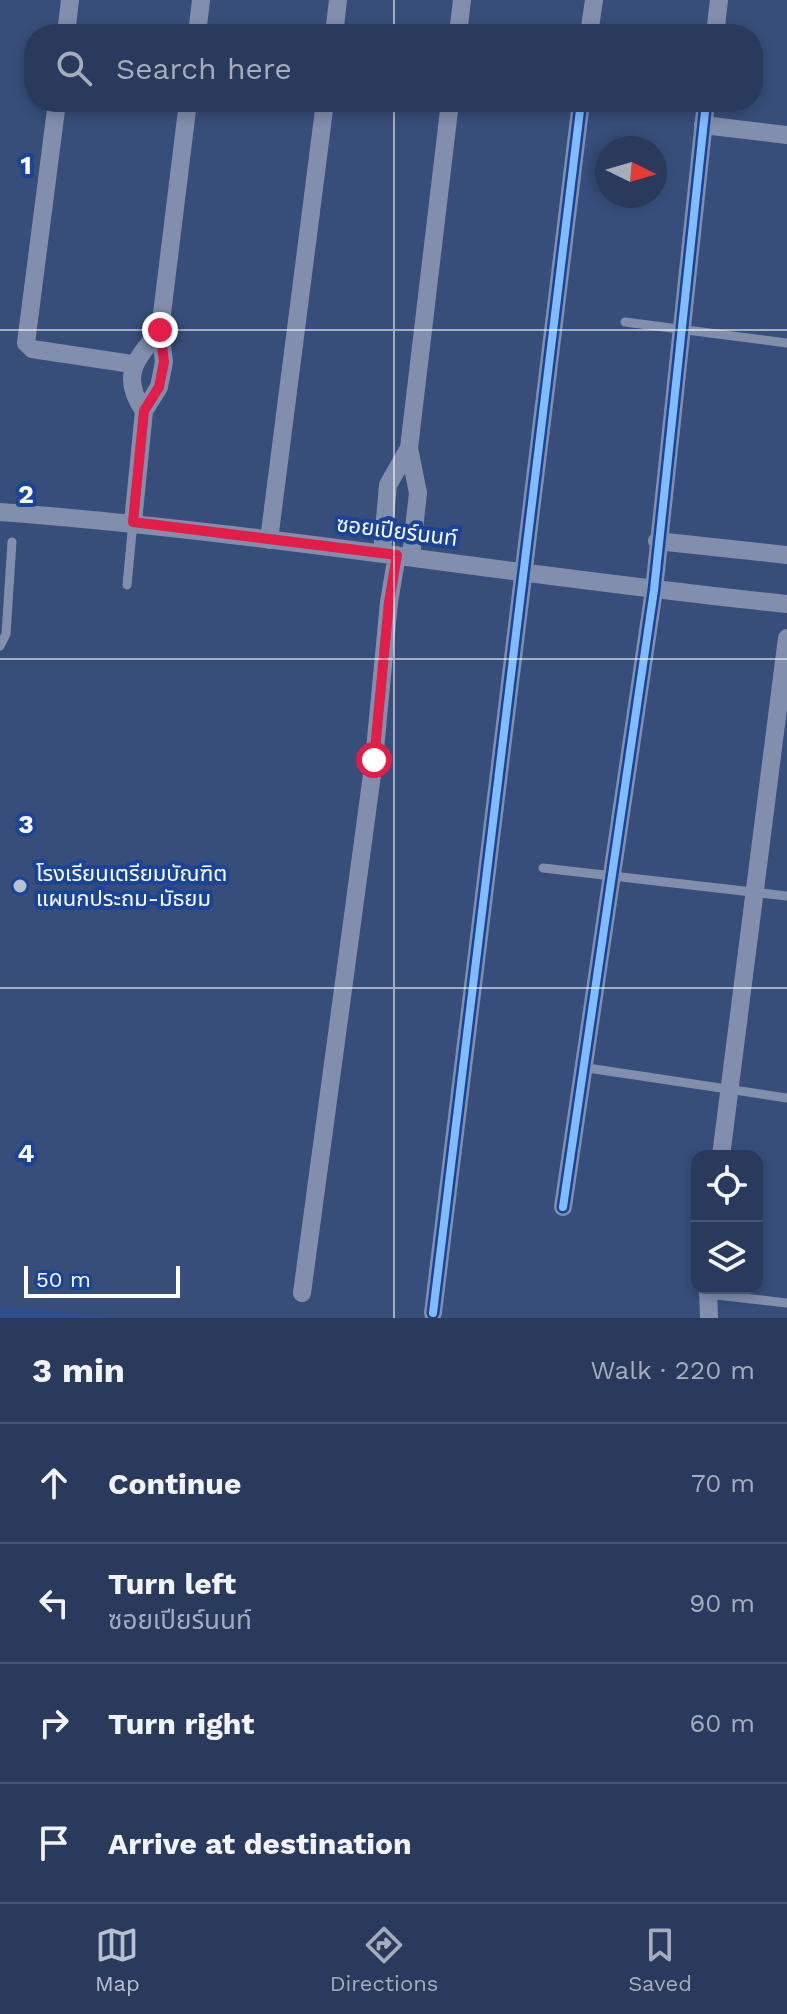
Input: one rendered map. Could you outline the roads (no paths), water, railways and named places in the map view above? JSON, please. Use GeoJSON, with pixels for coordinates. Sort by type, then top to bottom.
{"type":"FeatureCollection","features":[{"type":"Feature","properties":{"kind":"street"},"geometry":{"type":"LineString","coordinates":[[67,24],[70,0]]}},
{"type":"Feature","properties":{"kind":"street"},"geometry":{"type":"LineString","coordinates":[[198,24],[201,0]]}},
{"type":"Feature","properties":{"kind":"street"},"geometry":{"type":"LineString","coordinates":[[335,24],[338,0]]}},
{"type":"Feature","properties":{"kind":"street"},"geometry":{"type":"LineString","coordinates":[[459,24],[462,0]]}},
{"type":"Feature","properties":{"kind":"street"},"geometry":{"type":"LineString","coordinates":[[590,24],[594,0]]}},
{"type":"Feature","properties":{"kind":"street"},"geometry":{"type":"LineString","coordinates":[[716,24],[719,0]]}},
{"type":"Feature","properties":{"kind":"street"},"geometry":{"type":"LineString","coordinates":[[56,112],[26,343],[32,349],[132,364]]}},
{"type":"Feature","properties":{"kind":"street"},"geometry":{"type":"LineString","coordinates":[[133,522],[144,411],[159,387],[164,362],[160,330],[187,112]]}},
{"type":"Feature","properties":{"kind":"street"},"geometry":{"type":"LineString","coordinates":[[269,540],[324,112]]}},
{"type":"Feature","properties":{"kind":"street"},"geometry":{"type":"LineString","coordinates":[[302,1293],[374,760],[389,602],[397,554],[418,493],[409,448],[449,112]]}},
{"type":"Feature","properties":{"kind":"street"},"geometry":{"type":"LineString","coordinates":[[433,1313],[580,112]]}},
{"type":"Feature","properties":{"kind":"street"},"geometry":{"type":"LineString","coordinates":[[563,1207],[581,1067],[654,590],[705,112]]}},
{"type":"Feature","properties":{"kind":"street"},"geometry":{"type":"LineString","coordinates":[[703,125],[787,135]]}},
{"type":"Feature","properties":{"kind":"street"},"geometry":{"type":"LineString","coordinates":[[144,411],[132,386],[132,364],[160,330]]}},
{"type":"Feature","properties":{"kind":"street"},"geometry":{"type":"LineString","coordinates":[[397,554],[388,485],[409,448]]}},
{"type":"Feature","properties":{"kind":"street","name":"ซอยเปียร์นนท์"},"geometry":{"type":"LineString","coordinates":[[0,512],[133,522],[397,554],[654,590],[787,604]]}},
{"type":"Feature","properties":{"kind":"street"},"geometry":{"type":"LineString","coordinates":[[657,541],[787,555]]}},
{"type":"Feature","properties":{"kind":"street"},"geometry":{"type":"LineString","coordinates":[[722,1150],[787,638]]}},
{"type":"Feature","properties":{"kind":"street"},"geometry":{"type":"LineString","coordinates":[[708,1294],[709,1318]]}},
{"type":"Feature","properties":{"kind":"lane"},"geometry":{"type":"LineString","coordinates":[[625,322],[787,343]]}},
{"type":"Feature","properties":{"kind":"lane"},"geometry":{"type":"LineString","coordinates":[[127,585],[133,522]]}},
{"type":"Feature","properties":{"kind":"lane"},"geometry":{"type":"LineString","coordinates":[[0,646],[6,634],[12,542]]}},
{"type":"Feature","properties":{"kind":"lane"},"geometry":{"type":"LineString","coordinates":[[543,868],[609,878],[787,896]]}},
{"type":"Feature","properties":{"kind":"lane"},"geometry":{"type":"LineString","coordinates":[[581,1067],[787,1098]]}},
{"type":"Feature","properties":{"kind":"lane"},"geometry":{"type":"LineString","coordinates":[[728,1294],[787,1303]]}},
{"type":"Feature","properties":{"kind":"water"},"geometry":{"type":"Polygon","coordinates":[[[0,1306],[126,1318],[0,1318],[0,1306]]]}},
{"type":"Feature","properties":{"kind":"place","name":"โรงเรียนเตรียมบัณฑิต แผนกประถม-มัธยม"},"geometry":{"type":"Point","coordinates":[20,886]}}]}
